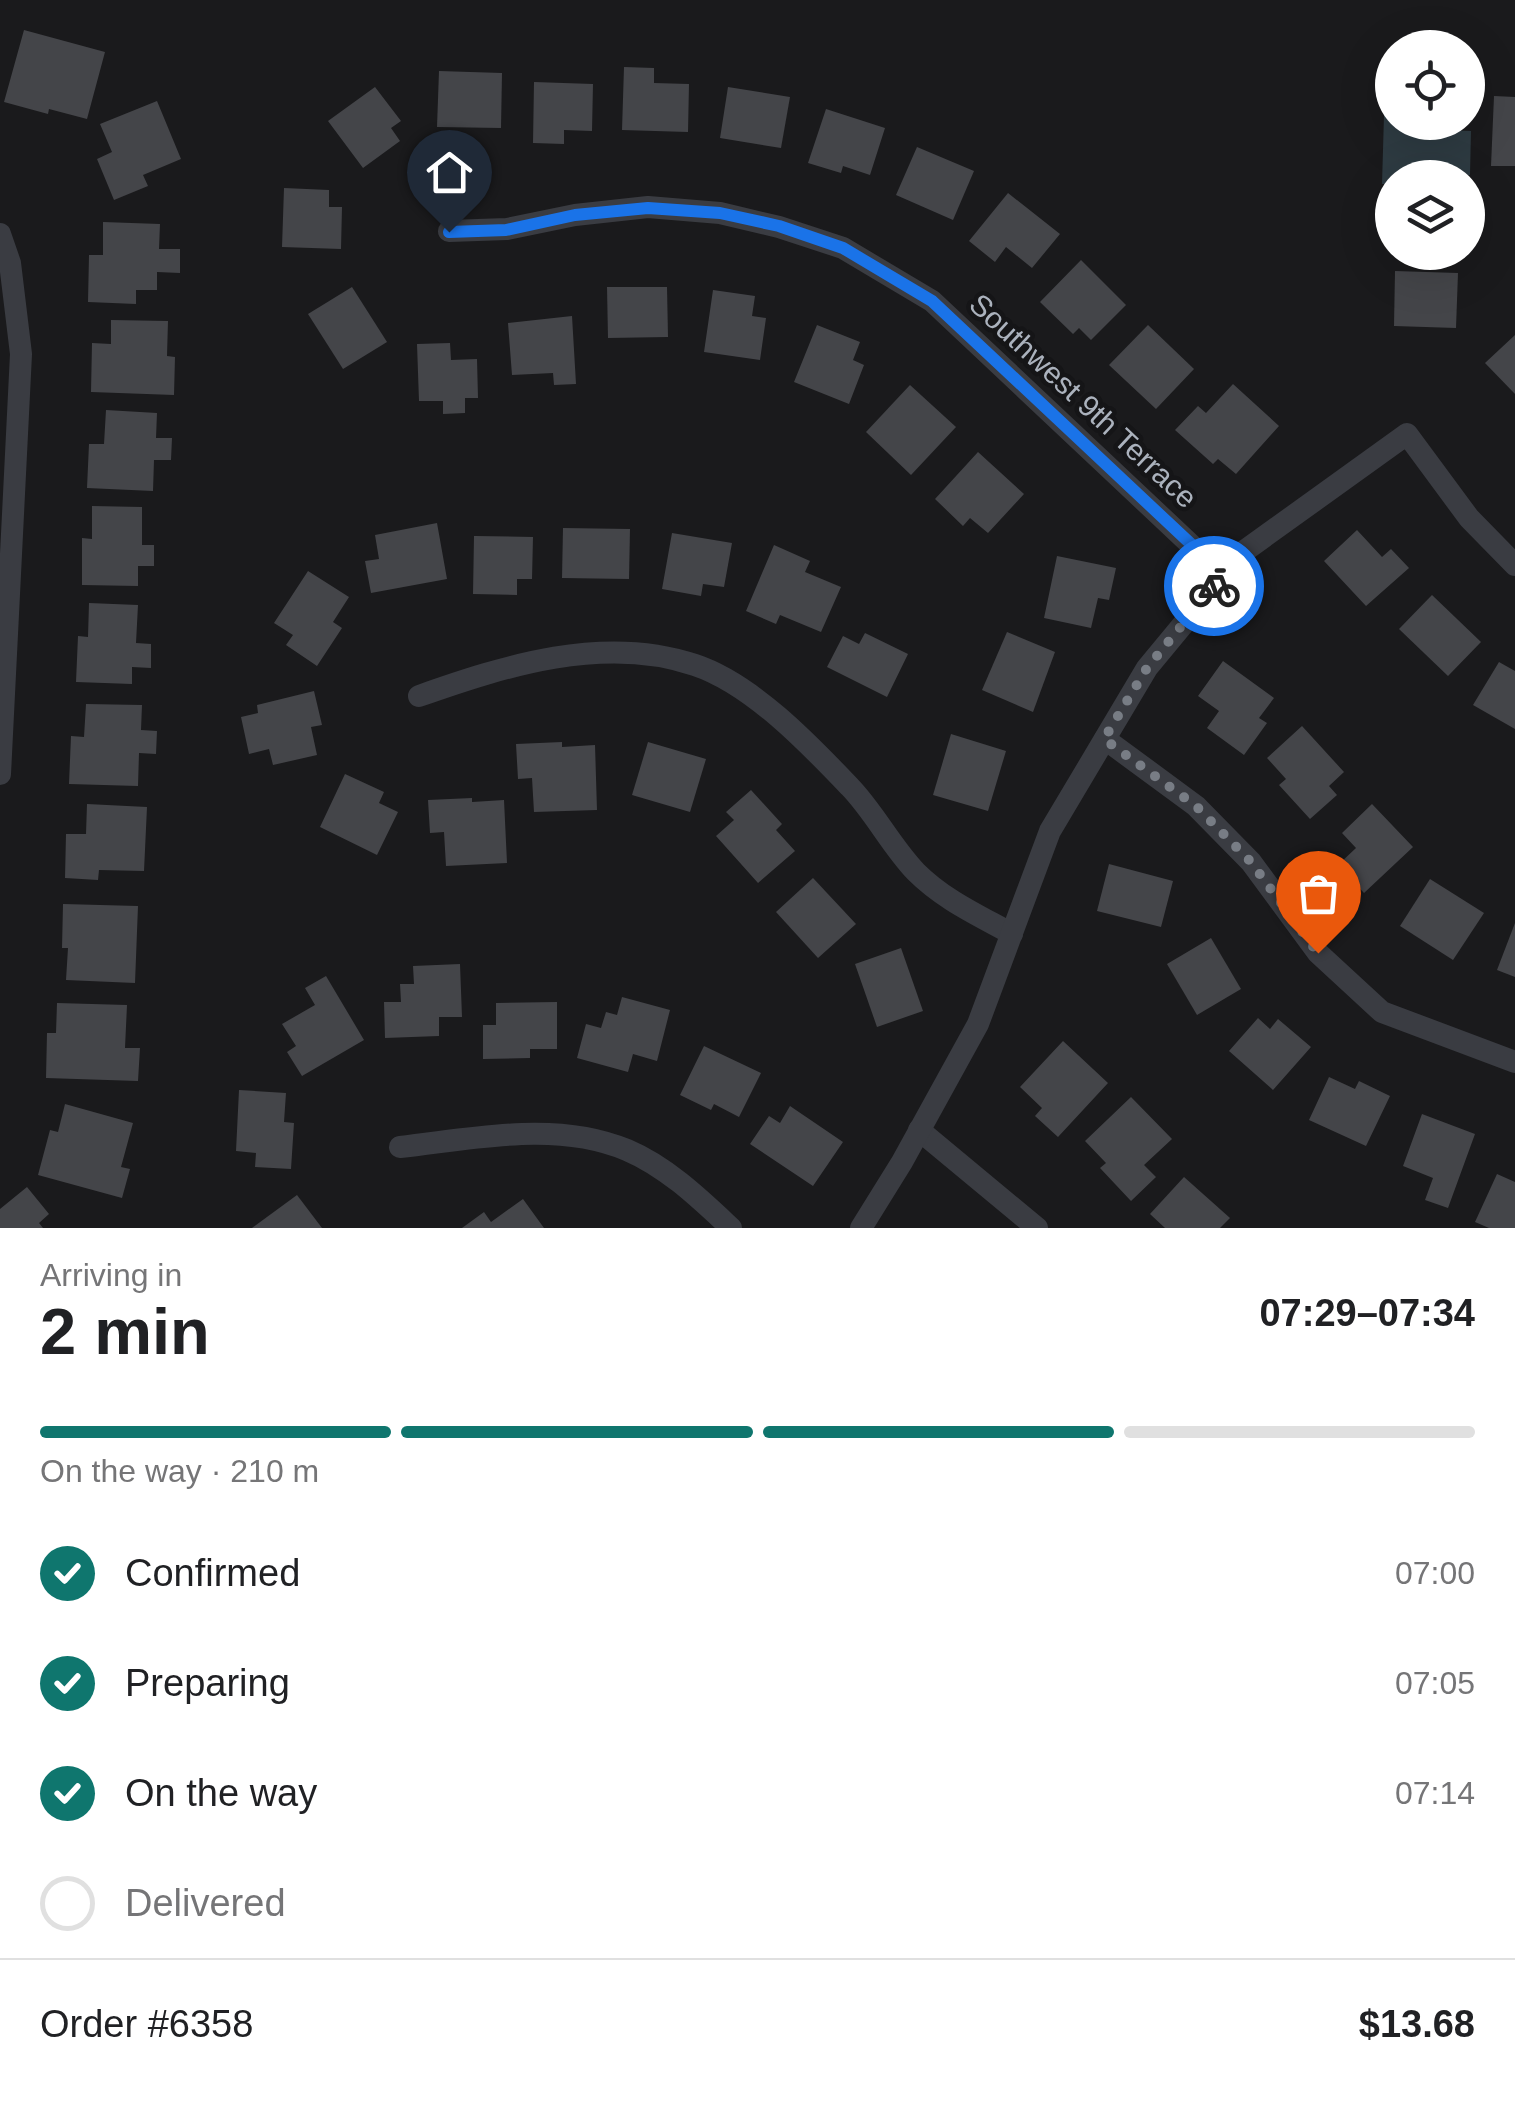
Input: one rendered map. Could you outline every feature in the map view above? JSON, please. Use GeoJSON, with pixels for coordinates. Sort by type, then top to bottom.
{"type":"FeatureCollection","features":[{"type":"Feature","properties":{"kind":"street","name":"Southwest 9th Terrace"},"geometry":{"type":"LineString","coordinates":[[449,232],[506,230],[575,215],[648,208],[720,213],[779,226],[843,248],[932,301],[1224,575]]}},
{"type":"Feature","properties":{"kind":"street"},"geometry":{"type":"LineString","coordinates":[[0,234],[10,263],[22,354],[0,774]]}},
{"type":"Feature","properties":{"kind":"street"},"geometry":{"type":"LineString","coordinates":[[860,1228],[978,1024],[1050,831],[1147,668],[1243,552],[1407,434],[1468,518],[1515,564]]}},
{"type":"Feature","properties":{"kind":"street"},"geometry":{"type":"LineString","coordinates":[[418,696],[530,660],[580,653],[644,656],[695,665],[746,691],[784,724],[852,790],[914,870],[945,898],[1012,934]]}},
{"type":"Feature","properties":{"kind":"street"},"geometry":{"type":"LineString","coordinates":[[1104,739],[1196,806],[1251,862],[1318,953],[1382,1012],[1515,1062]]}},
{"type":"Feature","properties":{"kind":"street"},"geometry":{"type":"LineString","coordinates":[[919,1130],[1037,1228]]}},
{"type":"Feature","properties":{"kind":"street"},"geometry":{"type":"LineString","coordinates":[[400,1148],[499,1136],[562,1134],[628,1150],[686,1186],[731,1228]]}},
{"type":"Feature","properties":{"kind":"shaded area"},"geometry":{"type":"Polygon","coordinates":[[[1383,140],[1471,140],[1470,160],[1383,160],[1383,140]]]}},
{"type":"Feature","properties":{"kind":"building"},"geometry":{"type":"Polygon","coordinates":[[[24,30],[105,52],[87,119],[4,102],[24,30]]]}},
{"type":"Feature","properties":{"kind":"building"},"geometry":{"type":"Polygon","coordinates":[[[624,67],[654,68],[654,83],[689,84],[688,132],[622,130],[624,67]]]}},
{"type":"Feature","properties":{"kind":"building"},"geometry":{"type":"Polygon","coordinates":[[[439,71],[502,73],[501,128],[437,127],[439,71]]]}},
{"type":"Feature","properties":{"kind":"building"},"geometry":{"type":"Polygon","coordinates":[[[534,82],[593,84],[592,131],[564,130],[564,144],[533,143],[534,82]]]}},
{"type":"Feature","properties":{"kind":"building"},"geometry":{"type":"Polygon","coordinates":[[[375,87],[401,121],[391,128],[400,141],[363,168],[328,121],[375,87]]]}},
{"type":"Feature","properties":{"kind":"building"},"geometry":{"type":"Polygon","coordinates":[[[728,87],[790,97],[781,148],[720,138],[728,87]]]}},
{"type":"Feature","properties":{"kind":"building"},"geometry":{"type":"Polygon","coordinates":[[[1494,96],[1515,97],[1515,166],[1491,166],[1494,96]]]}},
{"type":"Feature","properties":{"kind":"building"},"geometry":{"type":"Polygon","coordinates":[[[157,101],[181,159],[143,175],[148,186],[114,200],[97,159],[112,152],[100,124],[157,101]]]}},
{"type":"Feature","properties":{"kind":"building"},"geometry":{"type":"Polygon","coordinates":[[[826,109],[885,128],[870,175],[843,166],[841,173],[808,163],[826,109]]]}},
{"type":"Feature","properties":{"kind":"building"},"geometry":{"type":"Polygon","coordinates":[[[917,147],[974,171],[953,220],[896,195],[917,147]]]}},
{"type":"Feature","properties":{"kind":"building"},"geometry":{"type":"Polygon","coordinates":[[[284,188],[329,190],[329,207],[342,207],[341,249],[282,247],[284,188]]]}},
{"type":"Feature","properties":{"kind":"building"},"geometry":{"type":"Polygon","coordinates":[[[1008,193],[1060,234],[1032,268],[1006,247],[995,262],[969,241],[1008,193]]]}},
{"type":"Feature","properties":{"kind":"building"},"geometry":{"type":"Polygon","coordinates":[[[103,222],[160,224],[159,249],[180,249],[180,273],[157,272],[157,290],[136,290],[136,304],[88,302],[89,255],[103,255],[103,222]]]}},
{"type":"Feature","properties":{"kind":"building"},"geometry":{"type":"Polygon","coordinates":[[[1081,260],[1126,305],[1091,340],[1079,328],[1073,334],[1040,302],[1081,260]]]}},
{"type":"Feature","properties":{"kind":"building"},"geometry":{"type":"Polygon","coordinates":[[[1395,271],[1458,273],[1456,328],[1394,326],[1395,271]]]}},
{"type":"Feature","properties":{"kind":"building"},"geometry":{"type":"Polygon","coordinates":[[[352,287],[387,342],[343,369],[308,314],[352,287]]]}},
{"type":"Feature","properties":{"kind":"building"},"geometry":{"type":"Polygon","coordinates":[[[607,287],[667,287],[668,337],[608,338],[607,287]]]}},
{"type":"Feature","properties":{"kind":"building"},"geometry":{"type":"Polygon","coordinates":[[[713,290],[755,296],[752,316],[766,318],[760,360],[704,352],[713,290]]]}},
{"type":"Feature","properties":{"kind":"building"},"geometry":{"type":"Polygon","coordinates":[[[572,316],[576,384],[554,385],[553,373],[512,375],[508,323],[572,316]]]}},
{"type":"Feature","properties":{"kind":"building"},"geometry":{"type":"Polygon","coordinates":[[[111,320],[168,321],[167,356],[175,357],[174,395],[91,392],[92,343],[111,344],[111,320]]]}},
{"type":"Feature","properties":{"kind":"building"},"geometry":{"type":"Polygon","coordinates":[[[817,325],[860,342],[853,360],[864,365],[849,404],[794,382],[817,325]]]}},
{"type":"Feature","properties":{"kind":"building"},"geometry":{"type":"Polygon","coordinates":[[[1148,325],[1194,369],[1156,409],[1109,365],[1148,325]]]}},
{"type":"Feature","properties":{"kind":"building"},"geometry":{"type":"Polygon","coordinates":[[[1515,335],[1515,394],[1485,363],[1515,335]]]}},
{"type":"Feature","properties":{"kind":"building"},"geometry":{"type":"Polygon","coordinates":[[[450,343],[451,360],[477,359],[478,398],[465,398],[465,413],[443,414],[443,401],[419,401],[417,344],[450,343]]]}},
{"type":"Feature","properties":{"kind":"building"},"geometry":{"type":"Polygon","coordinates":[[[1233,384],[1279,426],[1236,474],[1218,459],[1213,464],[1175,430],[1198,406],[1206,413],[1233,384]]]}},
{"type":"Feature","properties":{"kind":"building"},"geometry":{"type":"Polygon","coordinates":[[[910,385],[956,427],[911,475],[866,432],[910,385]]]}},
{"type":"Feature","properties":{"kind":"building"},"geometry":{"type":"Polygon","coordinates":[[[106,410],[157,413],[156,438],[172,438],[171,460],[154,460],[153,491],[87,488],[89,444],[104,444],[106,410]]]}},
{"type":"Feature","properties":{"kind":"building"},"geometry":{"type":"Polygon","coordinates":[[[978,452],[1024,494],[988,533],[970,518],[963,526],[935,499],[978,452]]]}},
{"type":"Feature","properties":{"kind":"building"},"geometry":{"type":"Polygon","coordinates":[[[92,506],[142,507],[142,545],[154,545],[154,566],[138,566],[138,586],[82,585],[82,538],[92,539],[92,506]]]}},
{"type":"Feature","properties":{"kind":"building"},"geometry":{"type":"Polygon","coordinates":[[[437,523],[447,579],[371,593],[365,561],[379,559],[375,535],[437,523]]]}},
{"type":"Feature","properties":{"kind":"building"},"geometry":{"type":"Polygon","coordinates":[[[563,528],[630,529],[629,579],[562,578],[563,528]]]}},
{"type":"Feature","properties":{"kind":"building"},"geometry":{"type":"Polygon","coordinates":[[[1357,530],[1382,557],[1391,549],[1409,568],[1366,606],[1324,561],[1357,530]]]}},
{"type":"Feature","properties":{"kind":"building"},"geometry":{"type":"Polygon","coordinates":[[[672,533],[732,543],[724,587],[703,584],[701,596],[662,589],[672,533]]]}},
{"type":"Feature","properties":{"kind":"building"},"geometry":{"type":"Polygon","coordinates":[[[474,536],[533,537],[532,579],[517,579],[517,595],[473,594],[474,536]]]}},
{"type":"Feature","properties":{"kind":"building"},"geometry":{"type":"Polygon","coordinates":[[[774,545],[810,561],[805,572],[841,587],[821,632],[780,615],[776,624],[746,611],[774,545]]]}},
{"type":"Feature","properties":{"kind":"building"},"geometry":{"type":"Polygon","coordinates":[[[1057,556],[1116,568],[1109,600],[1098,598],[1091,628],[1044,618],[1057,556]]]}},
{"type":"Feature","properties":{"kind":"building"},"geometry":{"type":"Polygon","coordinates":[[[308,571],[349,597],[333,622],[342,628],[317,666],[286,645],[293,635],[274,623],[308,571]]]}},
{"type":"Feature","properties":{"kind":"building"},"geometry":{"type":"Polygon","coordinates":[[[1432,595],[1481,642],[1448,676],[1399,629],[1432,595]]]}},
{"type":"Feature","properties":{"kind":"building"},"geometry":{"type":"Polygon","coordinates":[[[89,603],[138,605],[136,643],[151,644],[151,668],[132,667],[132,684],[76,682],[78,636],[88,637],[89,603]]]}},
{"type":"Feature","properties":{"kind":"building"},"geometry":{"type":"Polygon","coordinates":[[[1007,632],[1055,652],[1033,712],[982,690],[1007,632]]]}},
{"type":"Feature","properties":{"kind":"building"},"geometry":{"type":"Polygon","coordinates":[[[865,633],[908,654],[887,697],[827,667],[843,636],[859,644],[865,633]]]}},
{"type":"Feature","properties":{"kind":"building"},"geometry":{"type":"Polygon","coordinates":[[[1223,661],[1274,698],[1259,718],[1267,723],[1244,755],[1207,728],[1219,711],[1198,696],[1223,661]]]}},
{"type":"Feature","properties":{"kind":"building"},"geometry":{"type":"Polygon","coordinates":[[[1499,662],[1515,671],[1515,729],[1473,705],[1499,662]]]}},
{"type":"Feature","properties":{"kind":"building"},"geometry":{"type":"Polygon","coordinates":[[[314,691],[322,725],[311,727],[317,755],[273,765],[269,749],[249,754],[241,717],[258,713],[257,705],[314,691]]]}},
{"type":"Feature","properties":{"kind":"building"},"geometry":{"type":"Polygon","coordinates":[[[86,704],[142,705],[141,730],[157,731],[156,754],[139,753],[138,786],[69,784],[71,736],[84,737],[86,704]]]}},
{"type":"Feature","properties":{"kind":"building"},"geometry":{"type":"Polygon","coordinates":[[[1302,726],[1344,772],[1329,786],[1337,795],[1310,819],[1279,785],[1286,779],[1267,758],[1302,726]]]}},
{"type":"Feature","properties":{"kind":"building"},"geometry":{"type":"Polygon","coordinates":[[[951,734],[1006,751],[988,811],[933,795],[951,734]]]}},
{"type":"Feature","properties":{"kind":"building"},"geometry":{"type":"Polygon","coordinates":[[[562,742],[562,747],[595,745],[597,810],[534,812],[532,778],[518,779],[516,744],[562,742]]]}},
{"type":"Feature","properties":{"kind":"building"},"geometry":{"type":"Polygon","coordinates":[[[648,742],[706,759],[690,812],[632,795],[648,742]]]}},
{"type":"Feature","properties":{"kind":"building"},"geometry":{"type":"Polygon","coordinates":[[[345,774],[384,792],[379,803],[398,812],[377,855],[320,827],[345,774]]]}},
{"type":"Feature","properties":{"kind":"building"},"geometry":{"type":"Polygon","coordinates":[[[751,790],[782,824],[776,830],[795,851],[758,883],[716,836],[734,820],[726,812],[751,790]]]}},
{"type":"Feature","properties":{"kind":"building"},"geometry":{"type":"Polygon","coordinates":[[[472,798],[472,802],[504,800],[507,863],[446,866],[444,832],[430,833],[428,800],[472,798]]]}},
{"type":"Feature","properties":{"kind":"building"},"geometry":{"type":"Polygon","coordinates":[[[87,804],[147,807],[144,871],[99,870],[98,880],[65,878],[66,834],[86,834],[87,804]]]}},
{"type":"Feature","properties":{"kind":"building"},"geometry":{"type":"Polygon","coordinates":[[[1372,804],[1413,847],[1364,893],[1338,865],[1356,848],[1342,833],[1372,804]]]}},
{"type":"Feature","properties":{"kind":"building"},"geometry":{"type":"Polygon","coordinates":[[[1109,864],[1173,881],[1161,927],[1097,911],[1109,864]]]}},
{"type":"Feature","properties":{"kind":"building"},"geometry":{"type":"Polygon","coordinates":[[[813,878],[856,924],[818,958],[776,912],[813,878]]]}},
{"type":"Feature","properties":{"kind":"building"},"geometry":{"type":"Polygon","coordinates":[[[1430,879],[1484,913],[1453,960],[1400,926],[1430,879]]]}},
{"type":"Feature","properties":{"kind":"building"},"geometry":{"type":"Polygon","coordinates":[[[63,904],[138,906],[135,983],[66,980],[68,948],[62,948],[63,904]]]}},
{"type":"Feature","properties":{"kind":"building"},"geometry":{"type":"Polygon","coordinates":[[[1515,923],[1515,977],[1497,970],[1515,923]]]}},
{"type":"Feature","properties":{"kind":"building"},"geometry":{"type":"Polygon","coordinates":[[[1211,938],[1241,989],[1197,1015],[1167,964],[1211,938]]]}},
{"type":"Feature","properties":{"kind":"building"},"geometry":{"type":"Polygon","coordinates":[[[901,948],[923,1011],[877,1027],[855,964],[901,948]]]}},
{"type":"Feature","properties":{"kind":"building"},"geometry":{"type":"Polygon","coordinates":[[[460,964],[462,1017],[439,1017],[439,1036],[385,1038],[384,1002],[401,1002],[400,984],[414,984],[413,966],[460,964]]]}},
{"type":"Feature","properties":{"kind":"building"},"geometry":{"type":"Polygon","coordinates":[[[326,976],[364,1040],[302,1076],[287,1052],[296,1046],[282,1024],[315,1005],[305,988],[326,976]]]}},
{"type":"Feature","properties":{"kind":"building"},"geometry":{"type":"Polygon","coordinates":[[[622,997],[670,1010],[657,1061],[633,1054],[628,1072],[577,1058],[586,1024],[601,1028],[606,1012],[617,1015],[622,997]]]}},
{"type":"Feature","properties":{"kind":"building"},"geometry":{"type":"Polygon","coordinates":[[[557,1002],[557,1049],[530,1049],[530,1058],[483,1059],[483,1025],[496,1025],[496,1003],[557,1002]]]}},
{"type":"Feature","properties":{"kind":"building"},"geometry":{"type":"Polygon","coordinates":[[[57,1003],[127,1005],[125,1048],[140,1048],[138,1081],[46,1078],[47,1033],[56,1033],[57,1003]]]}},
{"type":"Feature","properties":{"kind":"building"},"geometry":{"type":"Polygon","coordinates":[[[1258,1018],[1270,1029],[1278,1019],[1311,1047],[1273,1090],[1229,1051],[1258,1018]]]}},
{"type":"Feature","properties":{"kind":"building"},"geometry":{"type":"Polygon","coordinates":[[[1063,1041],[1108,1083],[1058,1137],[1035,1116],[1042,1108],[1020,1087],[1063,1041]]]}},
{"type":"Feature","properties":{"kind":"building"},"geometry":{"type":"Polygon","coordinates":[[[704,1046],[761,1073],[739,1117],[714,1104],[711,1110],[680,1095],[704,1046]]]}},
{"type":"Feature","properties":{"kind":"building"},"geometry":{"type":"Polygon","coordinates":[[[1329,1077],[1355,1089],[1359,1081],[1390,1096],[1366,1146],[1309,1120],[1329,1077]]]}},
{"type":"Feature","properties":{"kind":"building"},"geometry":{"type":"Polygon","coordinates":[[[239,1090],[286,1093],[284,1122],[294,1123],[291,1169],[255,1167],[256,1153],[236,1151],[239,1090]]]}},
{"type":"Feature","properties":{"kind":"building"},"geometry":{"type":"Polygon","coordinates":[[[1131,1097],[1172,1139],[1144,1165],[1156,1177],[1131,1201],[1100,1168],[1106,1163],[1085,1141],[1131,1097]]]}},
{"type":"Feature","properties":{"kind":"building"},"geometry":{"type":"Polygon","coordinates":[[[65,1104],[133,1123],[121,1167],[130,1169],[122,1198],[38,1175],[50,1130],[58,1132],[65,1104]]]}},
{"type":"Feature","properties":{"kind":"building"},"geometry":{"type":"Polygon","coordinates":[[[790,1106],[843,1142],[813,1186],[750,1144],[769,1116],[780,1123],[790,1106]]]}},
{"type":"Feature","properties":{"kind":"building"},"geometry":{"type":"Polygon","coordinates":[[[1422,1114],[1475,1134],[1448,1208],[1425,1200],[1433,1178],[1403,1166],[1422,1114]]]}},
{"type":"Feature","properties":{"kind":"building"},"geometry":{"type":"Polygon","coordinates":[[[1497,1174],[1515,1182],[1515,1228],[1489,1228],[1475,1222],[1497,1174]]]}},
{"type":"Feature","properties":{"kind":"building"},"geometry":{"type":"Polygon","coordinates":[[[1184,1177],[1230,1218],[1220,1228],[1165,1228],[1150,1214],[1184,1177]]]}},
{"type":"Feature","properties":{"kind":"building"},"geometry":{"type":"Polygon","coordinates":[[[27,1187],[49,1214],[39,1223],[43,1228],[0,1228],[0,1209],[27,1187]]]}},
{"type":"Feature","properties":{"kind":"building"},"geometry":{"type":"Polygon","coordinates":[[[297,1195],[322,1228],[252,1228],[297,1195]]]}},
{"type":"Feature","properties":{"kind":"building"},"geometry":{"type":"Polygon","coordinates":[[[523,1199],[544,1228],[462,1228],[484,1212],[491,1222],[523,1199]]]}},
{"type":"Feature","properties":{"kind":"way so far"},"geometry":{"type":"LineString","coordinates":[[1214,586],[1147,668],[1104,739],[1196,806],[1251,862],[1318,953]]}},
{"type":"Feature","properties":{"kind":"route"},"geometry":{"type":"LineString","coordinates":[[449,232],[506,230],[575,215],[648,208],[720,213],[779,226],[843,248],[932,301],[1224,575],[1214,586]]}}]}
